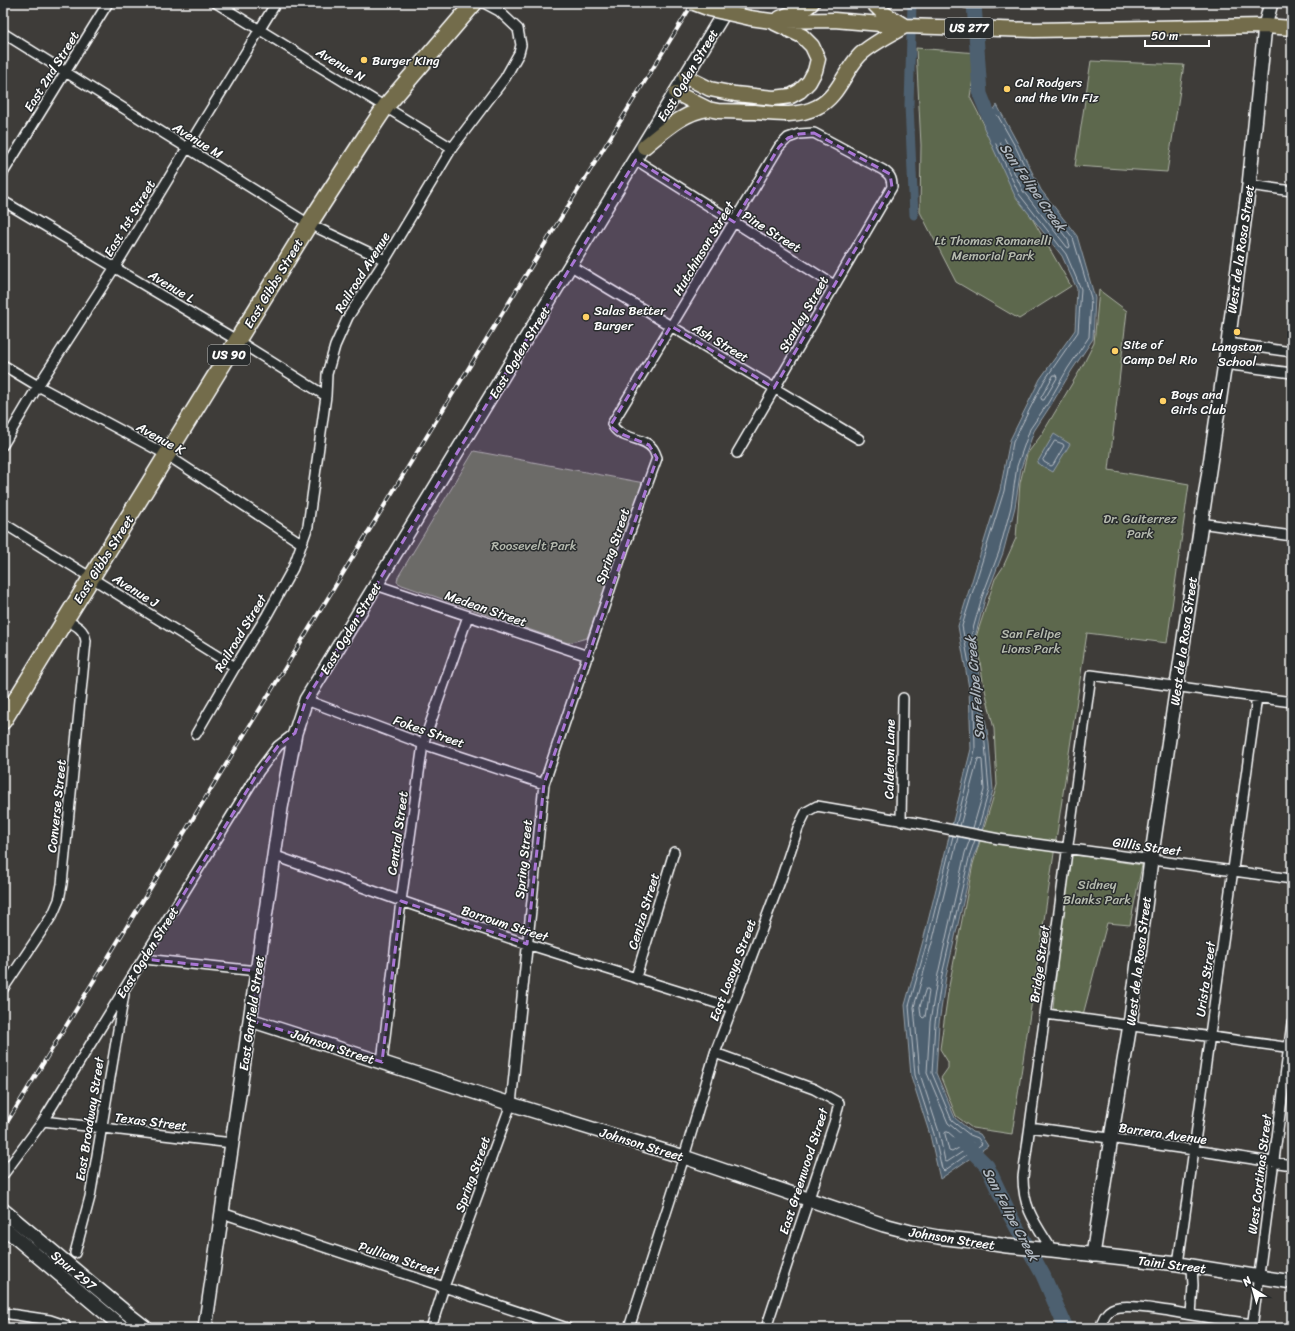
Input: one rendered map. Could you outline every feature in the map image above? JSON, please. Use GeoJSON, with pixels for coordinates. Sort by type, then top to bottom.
{"type":"FeatureCollection","features":[{"type":"Feature","properties":{"kind":"highway","name":"East Gibbs Street"},"geometry":{"type":"LineString","coordinates":[[3,721],[309,224],[386,106],[474,3]]}},
{"type":"Feature","properties":{"kind":"main road","name":"US 277"},"geometry":{"type":"LineString","coordinates":[[694,3],[710,9],[771,21],[834,20],[905,26],[1034,30],[1265,26],[1292,28]]}},
{"type":"Feature","properties":{"kind":"main road"},"geometry":{"type":"LineString","coordinates":[[771,21],[807,7],[812,3]]}},
{"type":"Feature","properties":{"kind":"main road"},"geometry":{"type":"LineString","coordinates":[[644,146],[683,117],[699,110],[708,109],[793,114],[819,107],[835,92],[860,54],[905,26],[882,12],[873,3]]}},
{"type":"Feature","properties":{"kind":"main road"},"geometry":{"type":"LineString","coordinates":[[686,77],[710,89],[735,94],[774,98],[791,96],[800,91],[809,82],[815,71],[818,59],[812,46],[802,36],[771,21]]}},
{"type":"Feature","properties":{"kind":"main road"},"geometry":{"type":"LineString","coordinates":[[676,92],[708,109]]}},
{"type":"Feature","properties":{"kind":"street","name":"East 2nd Street"},"geometry":{"type":"LineString","coordinates":[[3,173],[108,3]]}},
{"type":"Feature","properties":{"kind":"street","name":"Avenue N"},"geometry":{"type":"LineString","coordinates":[[216,3],[386,106],[452,148]]}},
{"type":"Feature","properties":{"kind":"street","name":"East 1st Street"},"geometry":{"type":"LineString","coordinates":[[3,445],[38,386],[115,267],[276,3]]}},
{"type":"Feature","properties":{"kind":"street","name":"Railroad Avenue"},"geometry":{"type":"LineString","coordinates":[[301,543],[308,526],[326,396],[327,374],[335,346],[344,324],[385,260],[452,148],[505,78],[515,62],[521,45],[518,29],[499,11],[484,3]]}},
{"type":"Feature","properties":{"kind":"street","name":"East Ogden Street"},"geometry":{"type":"LineString","coordinates":[[306,700],[636,160],[730,3]]}},
{"type":"Feature","properties":{"kind":"street"},"geometry":{"type":"LineString","coordinates":[[966,3],[993,3]]}},
{"type":"Feature","properties":{"kind":"street","name":"West de la Rosa Street"},"geometry":{"type":"LineString","coordinates":[[1094,1255],[1111,1138],[1130,1025],[1151,860],[1228,343],[1249,186],[1265,26],[1271,3]]}},
{"type":"Feature","properties":{"kind":"street","name":"Avenue M"},"geometry":{"type":"LineString","coordinates":[[3,33],[309,224],[385,260]]}},
{"type":"Feature","properties":{"kind":"street","name":"Stanley Street"},"geometry":{"type":"LineString","coordinates":[[737,453],[892,187],[890,174],[814,133],[799,134],[788,138],[779,147]]}},
{"type":"Feature","properties":{"kind":"street","name":"Hutchinson Street"},"geometry":{"type":"LineString","coordinates":[[612,424],[779,147]]}},
{"type":"Feature","properties":{"kind":"street","name":"Pine Street"},"geometry":{"type":"LineString","coordinates":[[636,160],[834,285]]}},
{"type":"Feature","properties":{"kind":"street"},"geometry":{"type":"LineString","coordinates":[[1249,186],[1292,191]]}},
{"type":"Feature","properties":{"kind":"street","name":"Avenue L"},"geometry":{"type":"LineString","coordinates":[[3,201],[238,340],[326,396]]}},
{"type":"Feature","properties":{"kind":"street","name":"Ash Street"},"geometry":{"type":"LineString","coordinates":[[571,266],[859,439]]}},
{"type":"Feature","properties":{"kind":"street"},"geometry":{"type":"LineString","coordinates":[[1228,343],[1292,352]]}},
{"type":"Feature","properties":{"kind":"street"},"geometry":{"type":"LineString","coordinates":[[1224,364],[1292,373]]}},
{"type":"Feature","properties":{"kind":"street","name":"Avenue K"},"geometry":{"type":"LineString","coordinates":[[3,365],[38,386],[168,455],[301,543]]}},
{"type":"Feature","properties":{"kind":"street","name":"Spring Street"},"geometry":{"type":"LineString","coordinates":[[431,1328],[444,1287],[512,1104],[544,784],[657,458],[654,450],[649,445],[619,433],[614,429],[612,424]]}},
{"type":"Feature","properties":{"kind":"street","name":"Avenue J"},"geometry":{"type":"LineString","coordinates":[[3,523],[235,667]]}},
{"type":"Feature","properties":{"kind":"street"},"geometry":{"type":"LineString","coordinates":[[1200,523],[1292,536]]}},
{"type":"Feature","properties":{"kind":"street","name":"Railroad Street"},"geometry":{"type":"LineString","coordinates":[[196,734],[267,615],[293,568],[301,543]]}},
{"type":"Feature","properties":{"kind":"street","name":"Medean Street"},"geometry":{"type":"LineString","coordinates":[[376,585],[588,656]]}},
{"type":"Feature","properties":{"kind":"street","name":"Central Street"},"geometry":{"type":"LineString","coordinates":[[382,1062],[401,901],[423,744],[468,616]]}},
{"type":"Feature","properties":{"kind":"street","name":"Converse Street"},"geometry":{"type":"LineString","coordinates":[[3,989],[53,914],[59,900],[62,884],[86,641],[83,631],[78,626],[65,620]]}},
{"type":"Feature","properties":{"kind":"street","name":"Bridge Street"},"geometry":{"type":"LineString","coordinates":[[1045,1250],[1027,1206],[1023,1192],[1023,1177],[1091,675],[1177,686]]}},
{"type":"Feature","properties":{"kind":"street"},"geometry":{"type":"LineString","coordinates":[[1177,686],[1292,702]]}},
{"type":"Feature","properties":{"kind":"street","name":"Urista Street"},"geometry":{"type":"LineString","coordinates":[[1178,1264],[1257,697]]}},
{"type":"Feature","properties":{"kind":"street","name":"Calderon Lane"},"geometry":{"type":"LineString","coordinates":[[901,821],[904,698]]}},
{"type":"Feature","properties":{"kind":"street","name":"East Garfield Street"},"geometry":{"type":"LineString","coordinates":[[205,1328],[273,855],[295,733],[306,700]]}},
{"type":"Feature","properties":{"kind":"street","name":"Fokes Street"},"geometry":{"type":"LineString","coordinates":[[306,700],[423,744],[544,784]]}},
{"type":"Feature","properties":{"kind":"street","name":"East Ogden Street"},"geometry":{"type":"LineString","coordinates":[[3,1175],[44,1121],[124,988],[144,959],[259,771],[278,746],[295,733]]}},
{"type":"Feature","properties":{"kind":"street","name":"East Losoya Street"},"geometry":{"type":"LineString","coordinates":[[629,1328],[716,1053],[781,879],[798,828],[806,812],[817,806],[999,839]]}},
{"type":"Feature","properties":{"kind":"street","name":"Gillis Street"},"geometry":{"type":"LineString","coordinates":[[999,839],[1292,879]]}},
{"type":"Feature","properties":{"kind":"street","name":"Ceniza Street"},"geometry":{"type":"LineString","coordinates":[[636,977],[674,852]]}},
{"type":"Feature","properties":{"kind":"street","name":"Borroum Street"},"geometry":{"type":"LineString","coordinates":[[273,855],[527,944],[732,1008]]}},
{"type":"Feature","properties":{"kind":"street"},"geometry":{"type":"LineString","coordinates":[[144,959],[257,972]]}},
{"type":"Feature","properties":{"kind":"street","name":"East Broadway Street"},"geometry":{"type":"LineString","coordinates":[[75,1253],[90,1197],[124,988]]}},
{"type":"Feature","properties":{"kind":"street"},"geometry":{"type":"LineString","coordinates":[[1046,1014],[1290,1047]]}},
{"type":"Feature","properties":{"kind":"street","name":"Johnson Street"},"geometry":{"type":"LineString","coordinates":[[250,1020],[512,1104],[684,1157],[884,1225],[911,1232],[1045,1250]]}},
{"type":"Feature","properties":{"kind":"street","name":"West Cortinas Street"},"geometry":{"type":"LineString","coordinates":[[1252,1326],[1292,1023]]}},
{"type":"Feature","properties":{"kind":"street","name":"East Greenwood Street"},"geometry":{"type":"LineString","coordinates":[[716,1053],[814,1089],[838,1103],[835,1120],[766,1328]]}},
{"type":"Feature","properties":{"kind":"street","name":"Texas Street"},"geometry":{"type":"LineString","coordinates":[[44,1121],[232,1143]]}},
{"type":"Feature","properties":{"kind":"street","name":"Barrera Avenue"},"geometry":{"type":"LineString","coordinates":[[1030,1127],[1292,1165]]}},
{"type":"Feature","properties":{"kind":"street","name":"Spur 297"},"geometry":{"type":"LineString","coordinates":[[3,1210],[146,1328]]}},
{"type":"Feature","properties":{"kind":"street","name":"Pulliam Street"},"geometry":{"type":"LineString","coordinates":[[222,1213],[567,1328]]}},
{"type":"Feature","properties":{"kind":"street","name":"Spur 297"},"geometry":{"type":"LineString","coordinates":[[3,1227],[123,1328]]}},
{"type":"Feature","properties":{"kind":"street","name":"Taini Street"},"geometry":{"type":"LineString","coordinates":[[1045,1250],[1178,1264],[1292,1282]]}},
{"type":"Feature","properties":{"kind":"street"},"geometry":{"type":"LineString","coordinates":[[1191,1315],[1193,1286],[1192,1266]]}},
{"type":"Feature","properties":{"kind":"street"},"geometry":{"type":"LineString","coordinates":[[1101,1328],[1101,1322],[1105,1315],[1111,1309],[1119,1307],[1143,1308],[1252,1326]]}},
{"type":"Feature","properties":{"kind":"street"},"geometry":{"type":"LineString","coordinates":[[3,1313],[50,1320],[65,1327]]}},
{"type":"Feature","properties":{"kind":"highlighted area"},"geometry":{"type":"Polygon","coordinates":[[[814,133],[890,174],[892,187],[774,388],[671,326],[610,426],[619,433],[649,445],[657,458],[544,784],[527,944],[401,901],[382,1062],[250,1020],[257,971],[144,959],[259,771],[278,746],[295,733],[306,700],[636,160],[734,222],[779,147],[788,138],[799,134],[814,133]]]}},
{"type":"Feature","properties":{"kind":"green space","name":"Lt Thomas Romanelli Memorial Park"},"geometry":{"type":"Polygon","coordinates":[[[916,48],[977,53],[970,97],[1033,220],[1071,286],[1019,319],[956,282],[920,212],[921,145],[916,48]]]}},
{"type":"Feature","properties":{"kind":"green space"},"geometry":{"type":"Polygon","coordinates":[[[1091,61],[1184,65],[1167,172],[1075,166],[1091,61]]]}},
{"type":"Feature","properties":{"kind":"green space","name":"San Felipe Lions Park"},"geometry":{"type":"Polygon","coordinates":[[[1099,290],[1127,311],[1109,470],[1189,484],[1167,643],[1087,633],[1012,1134],[972,1128],[956,1116],[941,1078],[948,1068],[948,1062],[940,1049],[949,986],[973,864],[997,785],[994,729],[983,681],[976,637],[995,579],[1003,567],[1016,538],[1020,483],[1027,454],[1042,434],[1083,365],[1094,343],[1099,290]]]}},
{"type":"Feature","properties":{"kind":"green space","name":"Roosevelt Park"},"geometry":{"type":"Polygon","coordinates":[[[474,451],[644,483],[587,638],[568,643],[397,582],[398,577],[474,451]]]}},
{"type":"Feature","properties":{"kind":"green space","name":"Sidney Blanks Park"},"geometry":{"type":"Polygon","coordinates":[[[1067,854],[1142,865],[1130,925],[1107,923],[1083,1015],[1053,1009],[1067,854]]]}},
{"type":"Feature","properties":{"kind":"water"},"geometry":{"type":"Polygon","coordinates":[[[997,105],[1041,190],[1077,236],[1095,298],[1093,339],[1034,431],[1021,468],[1015,507],[1003,553],[985,599],[975,637],[981,694],[989,743],[993,790],[974,855],[946,976],[939,1023],[936,1073],[955,1118],[972,1132],[980,1134],[988,1146],[940,1179],[930,1135],[911,1076],[905,1005],[924,937],[971,749],[969,688],[958,626],[1000,490],[1010,440],[1040,379],[1075,330],[1077,289],[1062,256],[1015,196],[983,126],[997,105]]]}},
{"type":"Feature","properties":{"kind":"water"},"geometry":{"type":"Polygon","coordinates":[[[1054,434],[1070,444],[1053,472],[1037,463],[1054,434]]]}},
{"type":"Feature","properties":{"kind":"waterway"},"geometry":{"type":"LineString","coordinates":[[912,3],[909,105],[914,215]]}},
{"type":"Feature","properties":{"kind":"waterway","name":"San Felipe Creek"},"geometry":{"type":"LineString","coordinates":[[974,3],[980,94],[997,136]]}},
{"type":"Feature","properties":{"kind":"waterway","name":"San Felipe Creek"},"geometry":{"type":"LineString","coordinates":[[961,1140],[987,1166],[1011,1217],[1043,1275],[1066,1328]]}},
{"type":"Feature","properties":{"kind":"railway"},"geometry":{"type":"LineString","coordinates":[[3,1129],[693,3]]}},
{"type":"Feature","properties":{"kind":"place","name":"Burger King"},"geometry":{"type":"Point","coordinates":[364,60]}},
{"type":"Feature","properties":{"kind":"place","name":"Cal Rodgers and the Vin Fiz"},"geometry":{"type":"Point","coordinates":[1007,89]}},
{"type":"Feature","properties":{"kind":"place","name":"Salas Better Burger"},"geometry":{"type":"Point","coordinates":[586,317]}},
{"type":"Feature","properties":{"kind":"place","name":"Langston School"},"geometry":{"type":"Point","coordinates":[1237,332]}},
{"type":"Feature","properties":{"kind":"place","name":"Site of Camp Del Rio"},"geometry":{"type":"Point","coordinates":[1115,351]}},
{"type":"Feature","properties":{"kind":"place","name":"Boys and Girls Club"},"geometry":{"type":"Point","coordinates":[1163,401]}},
{"type":"Feature","properties":{"kind":"park label","name":"Dr. Guiterrez Park"},"geometry":{"type":"Point","coordinates":[1140,526]}}]}
